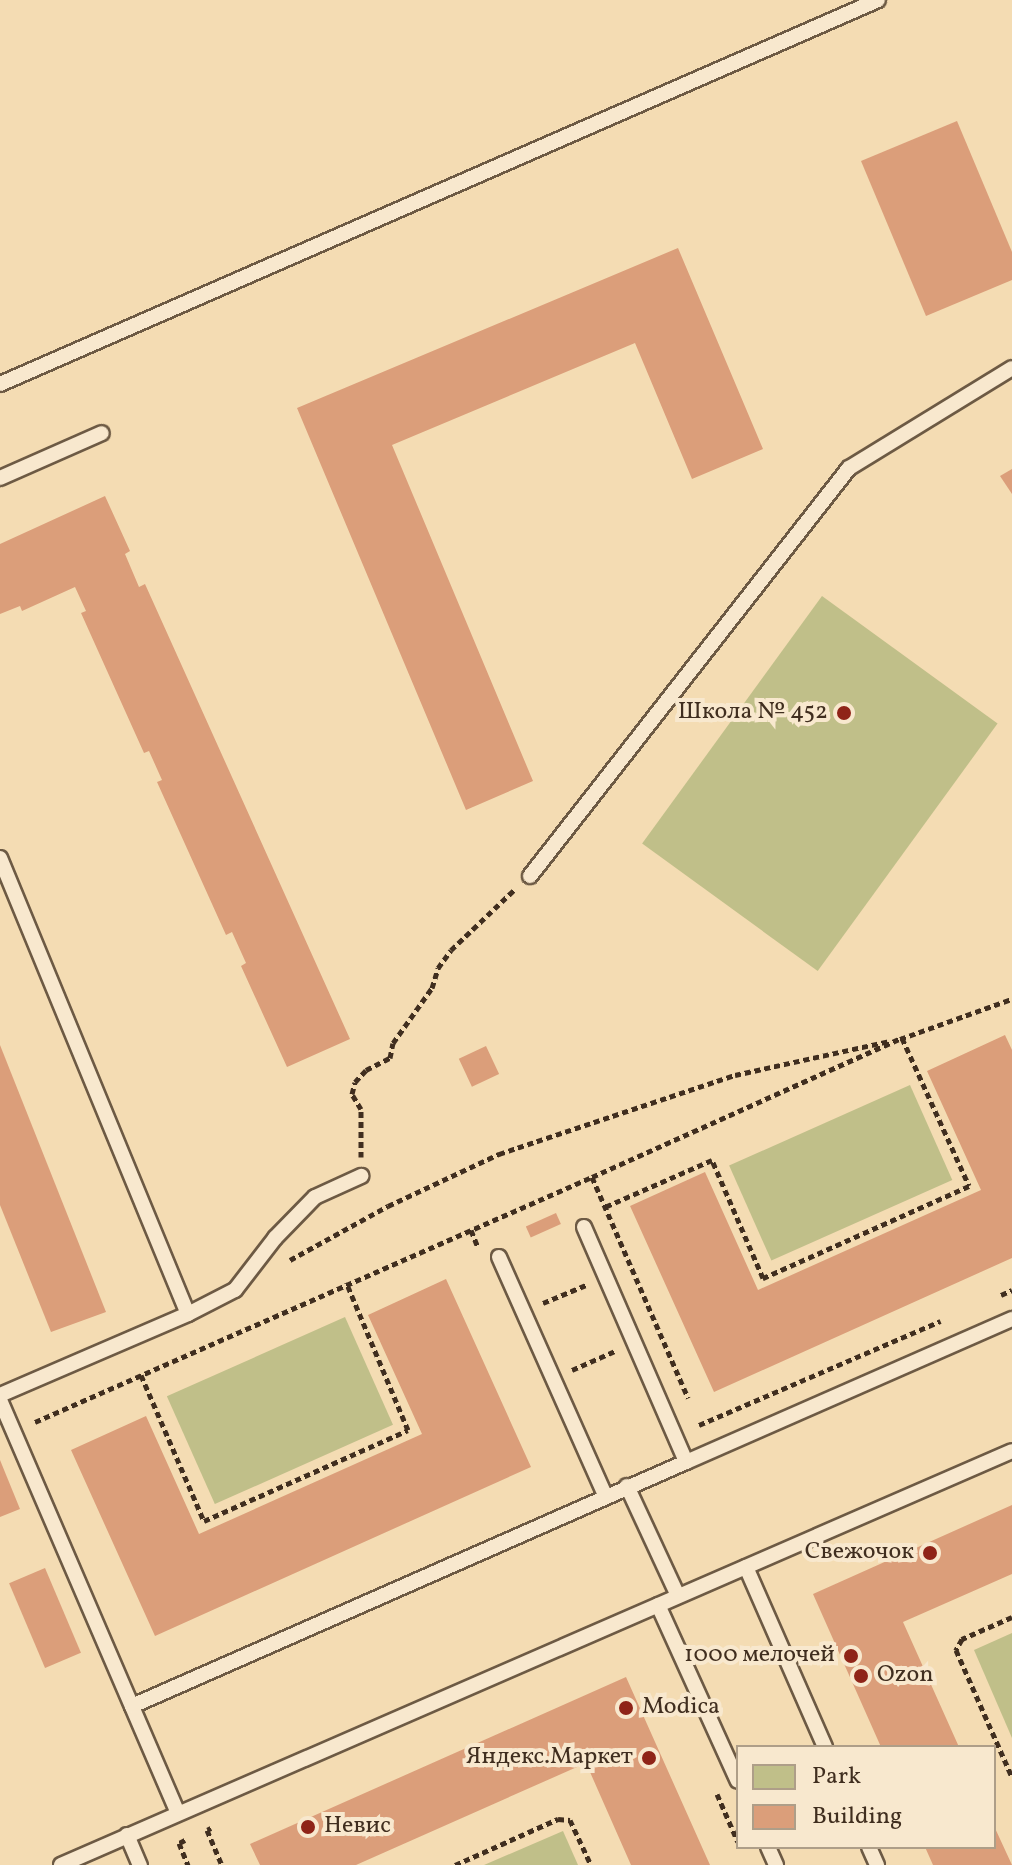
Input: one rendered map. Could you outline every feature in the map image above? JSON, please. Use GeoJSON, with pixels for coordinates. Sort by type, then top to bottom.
{"type":"FeatureCollection","features":[{"type":"Feature","properties":{"kind":"lane"},"geometry":{"type":"LineString","coordinates":[[0,384],[878,0]]}},
{"type":"Feature","properties":{"kind":"lane"},"geometry":{"type":"LineString","coordinates":[[530,876],[849,468],[1012,368]]}},
{"type":"Feature","properties":{"kind":"lane"},"geometry":{"type":"LineString","coordinates":[[0,478],[102,433]]}},
{"type":"Feature","properties":{"kind":"lane"},"geometry":{"type":"LineString","coordinates":[[0,858],[188,1314]]}},
{"type":"Feature","properties":{"kind":"lane"},"geometry":{"type":"LineString","coordinates":[[178,1813],[0,1397],[235,1290],[275,1238],[315,1197],[361,1176]]}},
{"type":"Feature","properties":{"kind":"lane"},"geometry":{"type":"LineString","coordinates":[[584,1227],[686,1462]]}},
{"type":"Feature","properties":{"kind":"lane"},"geometry":{"type":"LineString","coordinates":[[499,1257],[605,1495]]}},
{"type":"Feature","properties":{"kind":"lane"},"geometry":{"type":"LineString","coordinates":[[132,1706],[605,1495],[1012,1319]]}},
{"type":"Feature","properties":{"kind":"lane"},"geometry":{"type":"LineString","coordinates":[[61,1865],[1012,1451]]}},
{"type":"Feature","properties":{"kind":"lane"},"geometry":{"type":"LineString","coordinates":[[627,1486],[678,1596]]}},
{"type":"Feature","properties":{"kind":"lane"},"geometry":{"type":"LineString","coordinates":[[746,1567],[824,1745]]}},
{"type":"Feature","properties":{"kind":"lane"},"geometry":{"type":"LineString","coordinates":[[658,1605],[736,1777]]}},
{"type":"Feature","properties":{"kind":"lane"},"geometry":{"type":"LineString","coordinates":[[127,1835],[140,1865]]}},
{"type":"Feature","properties":{"kind":"path"},"geometry":{"type":"LineString","coordinates":[[388,1206],[361,1176],[361,1109],[352,1094],[355,1082],[366,1070],[390,1058],[393,1043],[426,997],[438,968],[451,950],[473,932],[487,912],[530,876]]}},
{"type":"Feature","properties":{"kind":"path"},"geometry":{"type":"LineString","coordinates":[[38,1438],[32,1424],[346,1282],[592,1177],[902,1038],[1012,999]]}},
{"type":"Feature","properties":{"kind":"path"},"geometry":{"type":"LineString","coordinates":[[277,1267],[388,1206],[499,1154],[589,1121],[735,1075],[902,1038]]}},
{"type":"Feature","properties":{"kind":"path"},"geometry":{"type":"LineString","coordinates":[[605,1207],[712,1160],[763,1278],[969,1186],[902,1038]]}},
{"type":"Feature","properties":{"kind":"path"},"geometry":{"type":"LineString","coordinates":[[592,1177],[699,1425]]}},
{"type":"Feature","properties":{"kind":"path"},"geometry":{"type":"LineString","coordinates":[[523,1311],[631,1266]]}},
{"type":"Feature","properties":{"kind":"path"},"geometry":{"type":"LineString","coordinates":[[141,1375],[204,1521],[408,1430],[346,1282]]}},
{"type":"Feature","properties":{"kind":"path"},"geometry":{"type":"LineString","coordinates":[[998,1296],[1012,1290]]}},
{"type":"Feature","properties":{"kind":"path"},"geometry":{"type":"LineString","coordinates":[[675,1436],[955,1315]]}},
{"type":"Feature","properties":{"kind":"path"},"geometry":{"type":"LineString","coordinates":[[553,1378],[659,1332]]}},
{"type":"Feature","properties":{"kind":"path"},"geometry":{"type":"LineString","coordinates":[[1012,1617],[962,1639],[956,1650],[1012,1777]]}},
{"type":"Feature","properties":{"kind":"path"},"geometry":{"type":"LineString","coordinates":[[712,1784],[736,1838]]}},
{"type":"Feature","properties":{"kind":"path"},"geometry":{"type":"LineString","coordinates":[[455,1865],[558,1819],[570,1820],[591,1865]]}},
{"type":"Feature","properties":{"kind":"path"},"geometry":{"type":"LineString","coordinates":[[188,1865],[179,1843],[221,1824]]}},
{"type":"Feature","properties":{"kind":"path"},"geometry":{"type":"LineString","coordinates":[[207,1830],[222,1865]]}},
{"type":"Feature","properties":{"kind":"green space"},"geometry":{"type":"Polygon","coordinates":[[[822,596],[998,724],[818,971],[642,844],[822,596]]]}},
{"type":"Feature","properties":{"kind":"green space"},"geometry":{"type":"Polygon","coordinates":[[[910,1085],[952,1180],[771,1261],[729,1166],[910,1085]]]}},
{"type":"Feature","properties":{"kind":"green space"},"geometry":{"type":"Polygon","coordinates":[[[345,1317],[393,1425],[215,1504],[167,1396],[345,1317]]]}},
{"type":"Feature","properties":{"kind":"green space"},"geometry":{"type":"Polygon","coordinates":[[[1012,1633],[1012,1738],[974,1650],[1012,1633]]]}},
{"type":"Feature","properties":{"kind":"green space"},"geometry":{"type":"Polygon","coordinates":[[[563,1831],[578,1865],[484,1865],[563,1831]]]}},
{"type":"Feature","properties":{"kind":"building"},"geometry":{"type":"Polygon","coordinates":[[[957,121],[1012,252],[1012,280],[926,316],[861,161],[957,121]]]}},
{"type":"Feature","properties":{"kind":"building"},"geometry":{"type":"Polygon","coordinates":[[[678,248],[763,449],[692,479],[635,343],[392,445],[533,781],[466,810],[297,408],[678,248]]]}},
{"type":"Feature","properties":{"kind":"building"},"geometry":{"type":"Polygon","coordinates":[[[1012,469],[1012,494],[1000,476],[1012,469]]]}},
{"type":"Feature","properties":{"kind":"building"},"geometry":{"type":"Polygon","coordinates":[[[105,496],[130,551],[125,554],[139,587],[145,584],[350,1039],[287,1067],[241,966],[246,963],[232,932],[226,935],[157,782],[162,780],[149,751],[144,753],[81,613],[86,611],[75,587],[22,611],[20,606],[0,614],[0,544],[105,496]]]}},
{"type":"Feature","properties":{"kind":"building"},"geometry":{"type":"Polygon","coordinates":[[[1005,1035],[1012,1050],[1012,1258],[714,1392],[630,1206],[705,1172],[758,1290],[981,1190],[927,1071],[1005,1035]]]}},
{"type":"Feature","properties":{"kind":"building"},"geometry":{"type":"Polygon","coordinates":[[[0,1045],[106,1312],[51,1332],[0,1205],[0,1045]]]}},
{"type":"Feature","properties":{"kind":"building"},"geometry":{"type":"Polygon","coordinates":[[[486,1046],[499,1074],[472,1087],[459,1059],[486,1046]]]}},
{"type":"Feature","properties":{"kind":"building"},"geometry":{"type":"Polygon","coordinates":[[[556,1213],[561,1224],[531,1237],[526,1226],[556,1213]]]}},
{"type":"Feature","properties":{"kind":"building"},"geometry":{"type":"Polygon","coordinates":[[[446,1279],[531,1467],[155,1636],[71,1450],[146,1416],[199,1534],[422,1434],[368,1315],[446,1279]]]}},
{"type":"Feature","properties":{"kind":"building"},"geometry":{"type":"Polygon","coordinates":[[[0,1460],[20,1509],[0,1517],[0,1460]]]}},
{"type":"Feature","properties":{"kind":"building"},"geometry":{"type":"Polygon","coordinates":[[[1012,1505],[1012,1574],[903,1622],[958,1745],[880,1745],[813,1594],[1012,1505]]]}},
{"type":"Feature","properties":{"kind":"building"},"geometry":{"type":"Polygon","coordinates":[[[45,1568],[81,1653],[45,1668],[9,1583],[45,1568]]]}},
{"type":"Feature","properties":{"kind":"building"},"geometry":{"type":"Polygon","coordinates":[[[626,1677],[710,1865],[631,1865],[586,1763],[356,1865],[260,1865],[250,1844],[626,1677]]]}},
{"type":"Feature","properties":{"kind":"building"},"geometry":{"type":"Polygon","coordinates":[[[996,1830],[1012,1865],[933,1865],[926,1849],[996,1849],[996,1830]]]}},
{"type":"Feature","properties":{"kind":"place","name":"Школа № 452"},"geometry":{"type":"Point","coordinates":[844,713]}},
{"type":"Feature","properties":{"kind":"place","name":"Свежочок"},"geometry":{"type":"Point","coordinates":[930,1553]}},
{"type":"Feature","properties":{"kind":"place","name":"1000 мелочей"},"geometry":{"type":"Point","coordinates":[851,1656]}},
{"type":"Feature","properties":{"kind":"place","name":"Ozon"},"geometry":{"type":"Point","coordinates":[861,1676]}},
{"type":"Feature","properties":{"kind":"place","name":"Modica"},"geometry":{"type":"Point","coordinates":[626,1708]}},
{"type":"Feature","properties":{"kind":"place","name":"Яндекс.Маркет"},"geometry":{"type":"Point","coordinates":[649,1758]}},
{"type":"Feature","properties":{"kind":"place","name":"Невис"},"geometry":{"type":"Point","coordinates":[308,1827]}}]}
